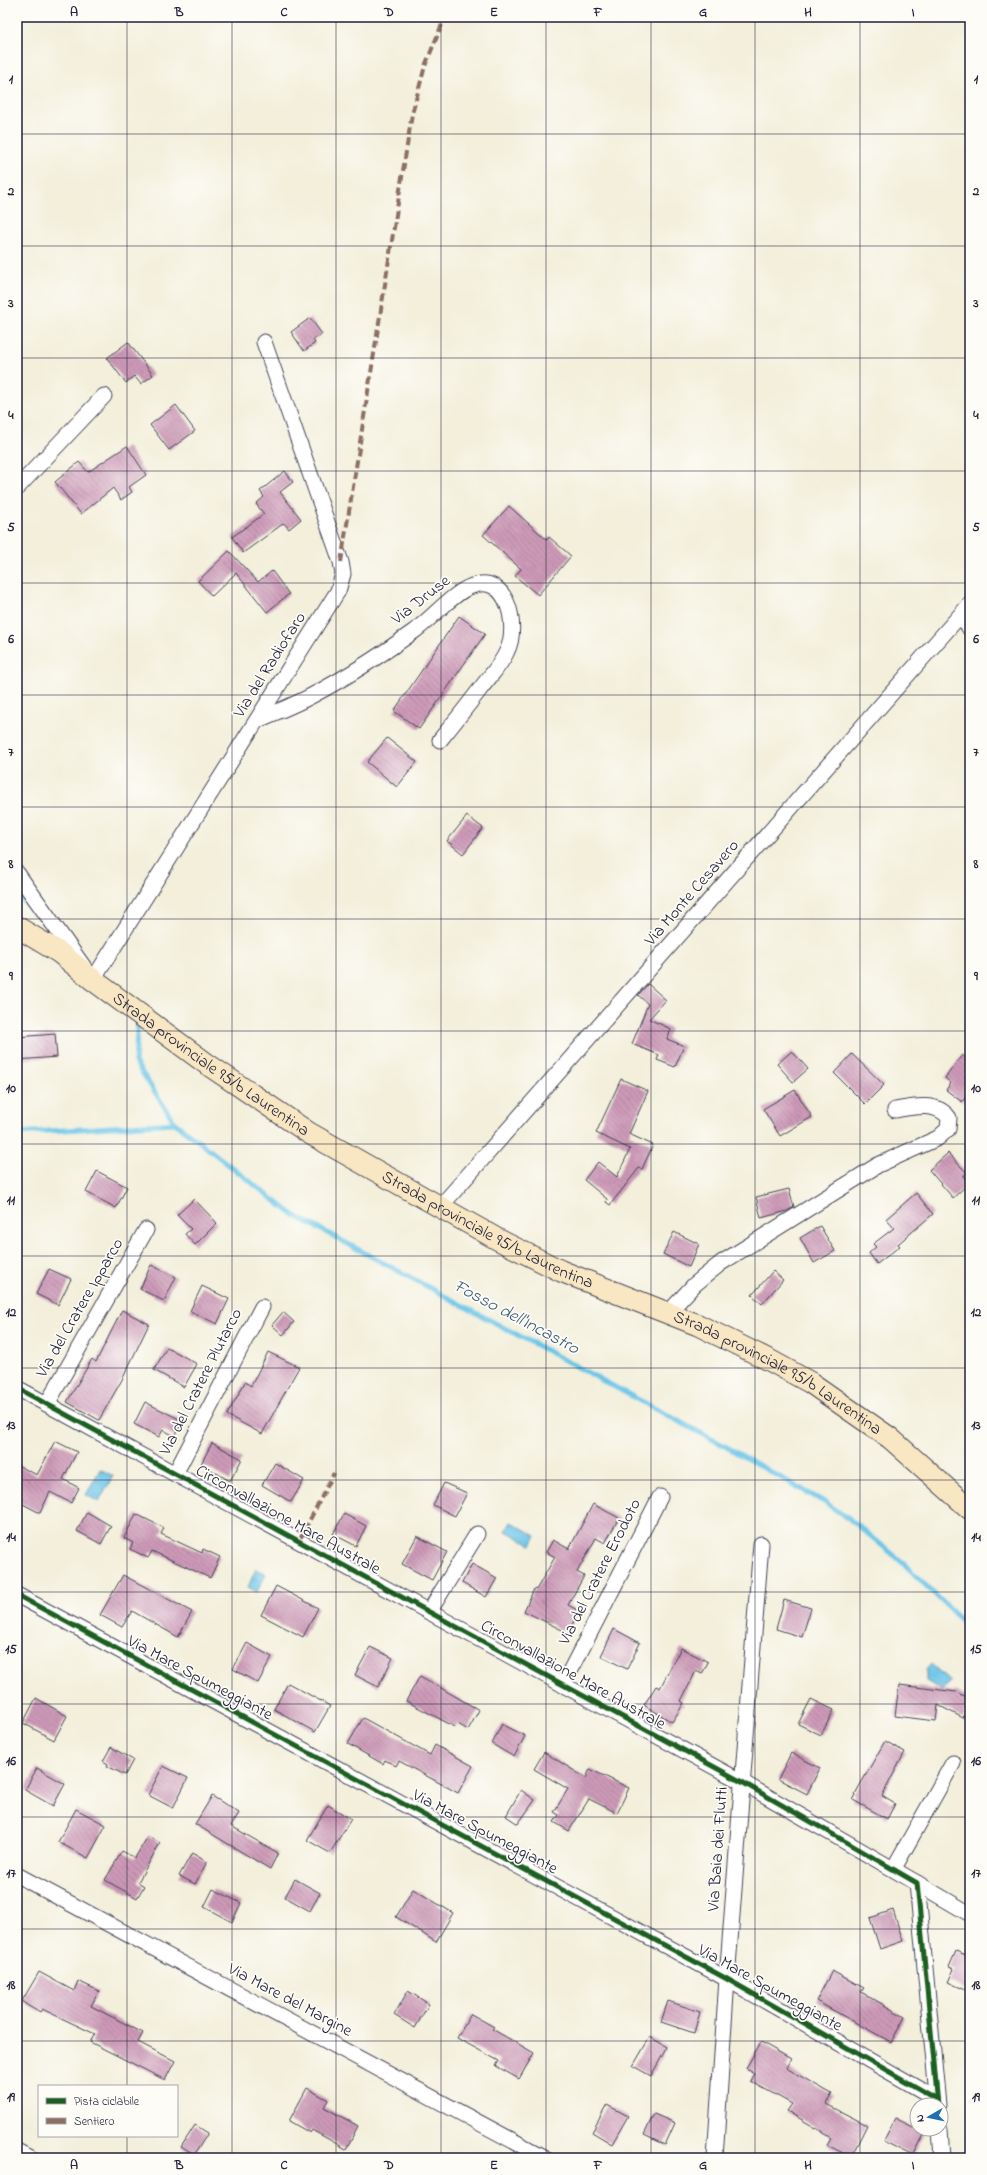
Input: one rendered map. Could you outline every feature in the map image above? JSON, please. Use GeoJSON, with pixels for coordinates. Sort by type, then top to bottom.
{"type":"FeatureCollection","features":[{"type":"Feature","properties":{"kind":"main road","name":"Strada provinciale 95/b Laurentina"},"geometry":{"type":"LineString","coordinates":[[17,927],[60,953],[93,980],[207,1064],[309,1133],[498,1239],[561,1271],[668,1312],[766,1358],[811,1384],[890,1438],[970,1510]]}},
{"type":"Feature","properties":{"kind":"street","name":"Via del Radiofaro"},"geometry":{"type":"LineString","coordinates":[[93,980],[336,596],[343,574],[341,562],[264,342]]}},
{"type":"Feature","properties":{"kind":"street"},"geometry":{"type":"LineString","coordinates":[[17,488],[104,396]]}},
{"type":"Feature","properties":{"kind":"street","name":"Via Druse"},"geometry":{"type":"LineString","coordinates":[[258,720],[312,696],[366,662],[427,622],[464,589],[478,584],[490,586],[502,595],[510,609],[513,627],[512,639],[500,664],[440,740]]}},
{"type":"Feature","properties":{"kind":"street"},"geometry":{"type":"LineString","coordinates":[[965,609],[970,629]]}},
{"type":"Feature","properties":{"kind":"street","name":"Via Monte Cesavero"},"geometry":{"type":"LineString","coordinates":[[441,1206],[965,609]]}},
{"type":"Feature","properties":{"kind":"street"},"geometry":{"type":"LineString","coordinates":[[17,873],[93,980]]}},
{"type":"Feature","properties":{"kind":"street"},"geometry":{"type":"LineString","coordinates":[[668,1312],[694,1284],[721,1263],[878,1165],[938,1138],[948,1129],[949,1118],[939,1110],[919,1106],[895,1110]]}},
{"type":"Feature","properties":{"kind":"street","name":"Via del Cratere Ipparco"},"geometry":{"type":"LineString","coordinates":[[47,1404],[146,1230]]}},
{"type":"Feature","properties":{"kind":"street","name":"Via del Cratere Plutarco"},"geometry":{"type":"LineString","coordinates":[[175,1474],[262,1307]]}},
{"type":"Feature","properties":{"kind":"street","name":"Circonvallazione Mare Australe"},"geometry":{"type":"LineString","coordinates":[[17,1388],[742,1782],[894,1868],[970,1914]]}},
{"type":"Feature","properties":{"kind":"street","name":"Via del Cratere Erodoto"},"geometry":{"type":"LineString","coordinates":[[563,1685],[660,1497]]}},
{"type":"Feature","properties":{"kind":"street"},"geometry":{"type":"LineString","coordinates":[[429,1612],[477,1534]]}},
{"type":"Feature","properties":{"kind":"street","name":"Via Baia dei Flutti"},"geometry":{"type":"LineString","coordinates":[[716,2158],[727,1979],[761,1544]]}},
{"type":"Feature","properties":{"kind":"street","name":"Via Mare Spumeggiante"},"geometry":{"type":"LineString","coordinates":[[17,1595],[727,1979],[928,2097]]}},
{"type":"Feature","properties":{"kind":"street"},"geometry":{"type":"LineString","coordinates":[[894,1868],[953,1763]]}},
{"type":"Feature","properties":{"kind":"street","name":"Via Mare del Margine"},"geometry":{"type":"LineString","coordinates":[[17,1875],[545,2158]]}},
{"type":"Feature","properties":{"kind":"street"},"geometry":{"type":"LineString","coordinates":[[917,1883],[937,2097]]}},
{"type":"Feature","properties":{"kind":"street"},"geometry":{"type":"LineString","coordinates":[[941,2137],[942,2158]]}},
{"type":"Feature","properties":{"kind":"street"},"geometry":{"type":"LineString","coordinates":[[17,2151],[30,2158]]}},
{"type":"Feature","properties":{"kind":"water"},"geometry":{"type":"Polygon","coordinates":[[[100,1469],[113,1476],[99,1502],[86,1495],[100,1469]]]}},
{"type":"Feature","properties":{"kind":"water"},"geometry":{"type":"Polygon","coordinates":[[[511,1522],[536,1536],[531,1545],[506,1531],[511,1522]]]}},
{"type":"Feature","properties":{"kind":"water"},"geometry":{"type":"Polygon","coordinates":[[[256,1569],[266,1574],[257,1592],[248,1587],[256,1569]]]}},
{"type":"Feature","properties":{"kind":"water"},"geometry":{"type":"Polygon","coordinates":[[[931,1664],[951,1682],[942,1690],[926,1681],[926,1670],[931,1664]]]}},
{"type":"Feature","properties":{"kind":"building"},"geometry":{"type":"Polygon","coordinates":[[[310,318],[322,334],[313,340],[315,343],[304,351],[291,332],[310,318]]]}},
{"type":"Feature","properties":{"kind":"building"},"geometry":{"type":"Polygon","coordinates":[[[128,342],[153,375],[141,384],[134,376],[126,383],[107,358],[128,342]]]}},
{"type":"Feature","properties":{"kind":"building"},"geometry":{"type":"Polygon","coordinates":[[[176,405],[195,431],[169,450],[150,425],[176,405]]]}},
{"type":"Feature","properties":{"kind":"building"},"geometry":{"type":"Polygon","coordinates":[[[127,446],[146,475],[129,487],[132,492],[121,500],[113,488],[81,514],[55,482],[79,462],[88,472],[127,446]]]}},
{"type":"Feature","properties":{"kind":"building"},"geometry":{"type":"Polygon","coordinates":[[[285,471],[293,482],[280,492],[301,519],[289,529],[284,523],[243,553],[232,537],[264,514],[256,504],[264,497],[260,491],[285,471]]]}},
{"type":"Feature","properties":{"kind":"building"},"geometry":{"type":"Polygon","coordinates":[[[509,506],[547,540],[549,537],[571,556],[538,595],[515,576],[521,569],[483,535],[509,506]]]}},
{"type":"Feature","properties":{"kind":"building"},"geometry":{"type":"Polygon","coordinates":[[[229,551],[258,582],[272,571],[289,594],[267,612],[236,573],[212,596],[198,581],[229,551]]]}},
{"type":"Feature","properties":{"kind":"building"},"geometry":{"type":"Polygon","coordinates":[[[459,616],[485,634],[419,729],[394,711],[459,616]]]}},
{"type":"Feature","properties":{"kind":"building"},"geometry":{"type":"Polygon","coordinates":[[[387,738],[417,762],[397,787],[367,762],[387,738]]]}},
{"type":"Feature","properties":{"kind":"building"},"geometry":{"type":"Polygon","coordinates":[[[467,816],[483,828],[463,854],[447,841],[467,816]]]}},
{"type":"Feature","properties":{"kind":"building"},"geometry":{"type":"Polygon","coordinates":[[[648,984],[666,1000],[649,1019],[671,1029],[667,1039],[684,1046],[675,1067],[657,1060],[659,1055],[632,1044],[648,1004],[638,995],[648,984]]]}},
{"type":"Feature","properties":{"kind":"building"},"geometry":{"type":"Polygon","coordinates":[[[55,1034],[57,1057],[17,1060],[17,1037],[55,1034]]]}},
{"type":"Feature","properties":{"kind":"building"},"geometry":{"type":"Polygon","coordinates":[[[792,1051],[808,1069],[793,1082],[777,1064],[792,1051]]]}},
{"type":"Feature","properties":{"kind":"building"},"geometry":{"type":"Polygon","coordinates":[[[852,1054],[884,1085],[865,1104],[834,1073],[852,1054]]]}},
{"type":"Feature","properties":{"kind":"building"},"geometry":{"type":"Polygon","coordinates":[[[962,1055],[970,1061],[970,1091],[962,1102],[946,1090],[951,1083],[945,1078],[962,1055]]]}},
{"type":"Feature","properties":{"kind":"building"},"geometry":{"type":"Polygon","coordinates":[[[621,1079],[648,1091],[629,1134],[653,1145],[642,1169],[639,1168],[610,1205],[606,1202],[607,1199],[584,1180],[598,1162],[617,1177],[630,1149],[596,1133],[621,1079]]]}},
{"type":"Feature","properties":{"kind":"building"},"geometry":{"type":"Polygon","coordinates":[[[795,1090],[812,1117],[780,1136],[763,1109],[795,1090]]]}},
{"type":"Feature","properties":{"kind":"building"},"geometry":{"type":"Polygon","coordinates":[[[948,1153],[967,1173],[963,1176],[969,1183],[953,1198],[929,1170],[948,1153]]]}},
{"type":"Feature","properties":{"kind":"building"},"geometry":{"type":"Polygon","coordinates":[[[97,1171],[127,1187],[116,1208],[86,1192],[97,1171]]]}},
{"type":"Feature","properties":{"kind":"building"},"geometry":{"type":"Polygon","coordinates":[[[789,1189],[794,1207],[787,1211],[761,1218],[756,1197],[789,1189]]]}},
{"type":"Feature","properties":{"kind":"building"},"geometry":{"type":"Polygon","coordinates":[[[916,1193],[933,1214],[898,1244],[900,1246],[877,1264],[869,1253],[876,1247],[873,1244],[894,1228],[886,1219],[916,1193]]]}},
{"type":"Feature","properties":{"kind":"building"},"geometry":{"type":"Polygon","coordinates":[[[194,1199],[217,1223],[195,1245],[185,1234],[191,1229],[177,1215],[194,1199]]]}},
{"type":"Feature","properties":{"kind":"building"},"geometry":{"type":"Polygon","coordinates":[[[820,1226],[835,1251],[814,1263],[800,1238],[820,1226]]]}},
{"type":"Feature","properties":{"kind":"building"},"geometry":{"type":"Polygon","coordinates":[[[674,1232],[699,1244],[689,1267],[663,1254],[674,1232]]]}},
{"type":"Feature","properties":{"kind":"building"},"geometry":{"type":"Polygon","coordinates":[[[151,1265],[176,1277],[164,1301],[140,1289],[151,1265]]]}},
{"type":"Feature","properties":{"kind":"building"},"geometry":{"type":"Polygon","coordinates":[[[49,1269],[71,1279],[58,1305],[36,1294],[49,1269]]]}},
{"type":"Feature","properties":{"kind":"building"},"geometry":{"type":"Polygon","coordinates":[[[773,1271],[783,1280],[762,1304],[752,1295],[773,1271]]]}},
{"type":"Feature","properties":{"kind":"building"},"geometry":{"type":"Polygon","coordinates":[[[202,1286],[229,1299],[217,1324],[190,1311],[202,1286]]]}},
{"type":"Feature","properties":{"kind":"building"},"geometry":{"type":"Polygon","coordinates":[[[122,1310],[149,1324],[123,1378],[99,1420],[67,1402],[92,1359],[96,1362],[122,1310]]]}},
{"type":"Feature","properties":{"kind":"building"},"geometry":{"type":"Polygon","coordinates":[[[283,1312],[294,1322],[283,1335],[272,1325],[283,1312]]]}},
{"type":"Feature","properties":{"kind":"building"},"geometry":{"type":"Polygon","coordinates":[[[167,1347],[197,1364],[184,1387],[154,1370],[167,1347]]]}},
{"type":"Feature","properties":{"kind":"building"},"geometry":{"type":"Polygon","coordinates":[[[268,1352],[299,1367],[262,1434],[227,1415],[245,1382],[251,1386],[268,1352]]]}},
{"type":"Feature","properties":{"kind":"building"},"geometry":{"type":"Polygon","coordinates":[[[145,1402],[183,1421],[175,1436],[163,1430],[159,1437],[134,1424],[145,1402]]]}},
{"type":"Feature","properties":{"kind":"building"},"geometry":{"type":"Polygon","coordinates":[[[55,1441],[77,1452],[63,1479],[79,1488],[71,1503],[50,1492],[40,1513],[17,1501],[17,1465],[37,1475],[55,1441]]]}},
{"type":"Feature","properties":{"kind":"building"},"geometry":{"type":"Polygon","coordinates":[[[212,1443],[242,1459],[230,1481],[201,1464],[212,1443]]]}},
{"type":"Feature","properties":{"kind":"building"},"geometry":{"type":"Polygon","coordinates":[[[275,1463],[304,1480],[291,1502],[262,1485],[275,1463]]]}},
{"type":"Feature","properties":{"kind":"building"},"geometry":{"type":"Polygon","coordinates":[[[444,1483],[467,1493],[455,1516],[433,1505],[444,1483]]]}},
{"type":"Feature","properties":{"kind":"building"},"geometry":{"type":"Polygon","coordinates":[[[593,1504],[619,1518],[605,1543],[596,1538],[577,1572],[584,1576],[568,1605],[579,1611],[568,1633],[524,1611],[534,1589],[536,1590],[555,1557],[546,1552],[553,1540],[569,1549],[593,1504]]]}},
{"type":"Feature","properties":{"kind":"building"},"geometry":{"type":"Polygon","coordinates":[[[87,1512],[111,1526],[101,1544],[77,1531],[87,1512]]]}},
{"type":"Feature","properties":{"kind":"building"},"geometry":{"type":"Polygon","coordinates":[[[136,1514],[164,1528],[161,1534],[202,1553],[203,1549],[220,1557],[210,1578],[152,1551],[148,1558],[130,1549],[133,1543],[124,1538],[136,1514]]]}},
{"type":"Feature","properties":{"kind":"building"},"geometry":{"type":"Polygon","coordinates":[[[344,1514],[366,1526],[356,1546],[333,1534],[344,1514]]]}},
{"type":"Feature","properties":{"kind":"building"},"geometry":{"type":"Polygon","coordinates":[[[417,1536],[447,1552],[432,1580],[402,1564],[417,1536]]]}},
{"type":"Feature","properties":{"kind":"building"},"geometry":{"type":"Polygon","coordinates":[[[472,1564],[497,1578],[486,1597],[462,1583],[472,1564]]]}},
{"type":"Feature","properties":{"kind":"building"},"geometry":{"type":"Polygon","coordinates":[[[123,1575],[192,1612],[178,1637],[132,1611],[122,1627],[100,1615],[123,1575]]]}},
{"type":"Feature","properties":{"kind":"building"},"geometry":{"type":"Polygon","coordinates":[[[276,1586],[318,1608],[303,1637],[261,1615],[276,1586]]]}},
{"type":"Feature","properties":{"kind":"building"},"geometry":{"type":"Polygon","coordinates":[[[784,1600],[811,1608],[802,1637],[776,1629],[784,1600]]]}},
{"type":"Feature","properties":{"kind":"building"},"geometry":{"type":"Polygon","coordinates":[[[614,1629],[640,1643],[627,1669],[601,1656],[614,1629]]]}},
{"type":"Feature","properties":{"kind":"building"},"geometry":{"type":"Polygon","coordinates":[[[247,1643],[272,1657],[258,1683],[233,1669],[247,1643]]]}},
{"type":"Feature","properties":{"kind":"building"},"geometry":{"type":"Polygon","coordinates":[[[370,1647],[393,1658],[378,1687],[355,1675],[370,1647]]]}},
{"type":"Feature","properties":{"kind":"building"},"geometry":{"type":"Polygon","coordinates":[[[681,1648],[708,1662],[702,1674],[696,1671],[681,1701],[684,1703],[672,1722],[644,1705],[656,1686],[660,1688],[681,1648]]]}},
{"type":"Feature","properties":{"kind":"building"},"geometry":{"type":"Polygon","coordinates":[[[420,1676],[479,1710],[468,1730],[458,1724],[455,1727],[406,1701],[420,1676]]]}},
{"type":"Feature","properties":{"kind":"building"},"geometry":{"type":"Polygon","coordinates":[[[288,1683],[330,1706],[315,1732],[274,1709],[288,1683]]]}},
{"type":"Feature","properties":{"kind":"building"},"geometry":{"type":"Polygon","coordinates":[[[899,1685],[957,1692],[970,1699],[970,1703],[963,1718],[938,1705],[936,1721],[895,1716],[899,1685]]]}},
{"type":"Feature","properties":{"kind":"building"},"geometry":{"type":"Polygon","coordinates":[[[36,1698],[67,1716],[54,1740],[23,1723],[36,1698]]]}},
{"type":"Feature","properties":{"kind":"building"},"geometry":{"type":"Polygon","coordinates":[[[811,1699],[834,1710],[821,1735],[798,1724],[811,1699]]]}},
{"type":"Feature","properties":{"kind":"building"},"geometry":{"type":"Polygon","coordinates":[[[363,1718],[430,1755],[435,1745],[473,1766],[458,1793],[399,1761],[396,1766],[385,1760],[383,1764],[348,1744],[363,1718]]]}},
{"type":"Feature","properties":{"kind":"building"},"geometry":{"type":"Polygon","coordinates":[[[502,1724],[525,1736],[514,1757],[492,1744],[502,1724]]]}},
{"type":"Feature","properties":{"kind":"building"},"geometry":{"type":"Polygon","coordinates":[[[885,1741],[905,1752],[882,1796],[895,1804],[887,1819],[853,1800],[885,1741]]]}},
{"type":"Feature","properties":{"kind":"building"},"geometry":{"type":"Polygon","coordinates":[[[111,1747],[133,1760],[125,1775],[107,1766],[108,1764],[103,1761],[111,1747]]]}},
{"type":"Feature","properties":{"kind":"building"},"geometry":{"type":"Polygon","coordinates":[[[544,1752],[586,1778],[590,1769],[629,1788],[617,1813],[589,1799],[569,1831],[554,1822],[559,1815],[554,1812],[568,1789],[534,1769],[544,1752]]]}},
{"type":"Feature","properties":{"kind":"building"},"geometry":{"type":"Polygon","coordinates":[[[791,1753],[820,1768],[807,1794],[778,1779],[791,1753]]]}},
{"type":"Feature","properties":{"kind":"building"},"geometry":{"type":"Polygon","coordinates":[[[163,1766],[188,1778],[173,1808],[148,1795],[163,1766]]]}},
{"type":"Feature","properties":{"kind":"building"},"geometry":{"type":"Polygon","coordinates":[[[37,1768],[65,1784],[53,1806],[25,1790],[37,1768]]]}},
{"type":"Feature","properties":{"kind":"building"},"geometry":{"type":"Polygon","coordinates":[[[521,1790],[535,1800],[518,1824],[506,1816],[521,1790]]]}},
{"type":"Feature","properties":{"kind":"building"},"geometry":{"type":"Polygon","coordinates":[[[212,1796],[239,1813],[231,1826],[278,1853],[270,1869],[195,1824],[212,1796]]]}},
{"type":"Feature","properties":{"kind":"building"},"geometry":{"type":"Polygon","coordinates":[[[328,1805],[351,1819],[330,1853],[307,1840],[328,1805]]]}},
{"type":"Feature","properties":{"kind":"building"},"geometry":{"type":"Polygon","coordinates":[[[76,1809],[106,1825],[88,1858],[58,1842],[76,1809]]]}},
{"type":"Feature","properties":{"kind":"building"},"geometry":{"type":"Polygon","coordinates":[[[148,1836],[160,1843],[138,1882],[144,1886],[137,1898],[105,1880],[122,1851],[135,1858],[148,1836]]]}},
{"type":"Feature","properties":{"kind":"building"},"geometry":{"type":"Polygon","coordinates":[[[192,1853],[207,1862],[195,1884],[179,1876],[192,1853]]]}},
{"type":"Feature","properties":{"kind":"building"},"geometry":{"type":"Polygon","coordinates":[[[295,1879],[320,1893],[310,1911],[285,1897],[295,1879]]]}},
{"type":"Feature","properties":{"kind":"building"},"geometry":{"type":"Polygon","coordinates":[[[213,1889],[241,1903],[232,1922],[204,1907],[213,1889]]]}},
{"type":"Feature","properties":{"kind":"building"},"geometry":{"type":"Polygon","coordinates":[[[413,1889],[453,1913],[436,1942],[396,1917],[413,1889]]]}},
{"type":"Feature","properties":{"kind":"building"},"geometry":{"type":"Polygon","coordinates":[[[893,1910],[903,1941],[880,1949],[870,1918],[893,1910]]]}},
{"type":"Feature","properties":{"kind":"building"},"geometry":{"type":"Polygon","coordinates":[[[956,1951],[970,1957],[970,1992],[948,1982],[954,1969],[949,1967],[956,1951]]]}},
{"type":"Feature","properties":{"kind":"building"},"geometry":{"type":"Polygon","coordinates":[[[832,1971],[864,1988],[861,1992],[905,2017],[891,2042],[816,2001],[832,1971]]]}},
{"type":"Feature","properties":{"kind":"building"},"geometry":{"type":"Polygon","coordinates":[[[39,1972],[74,1991],[78,1981],[99,1991],[91,2006],[143,2033],[138,2042],[175,2061],[165,2080],[90,2042],[95,2034],[42,2009],[40,2012],[22,2001],[39,1972]]]}},
{"type":"Feature","properties":{"kind":"building"},"geometry":{"type":"Polygon","coordinates":[[[408,1991],[429,2004],[415,2028],[394,2015],[408,1991]]]}},
{"type":"Feature","properties":{"kind":"building"},"geometry":{"type":"Polygon","coordinates":[[[668,2001],[700,2012],[694,2033],[661,2022],[668,2001]]]}},
{"type":"Feature","properties":{"kind":"building"},"geometry":{"type":"Polygon","coordinates":[[[471,2014],[494,2027],[492,2029],[534,2053],[519,2079],[496,2066],[499,2061],[457,2038],[471,2014]]]}},
{"type":"Feature","properties":{"kind":"building"},"geometry":{"type":"Polygon","coordinates":[[[650,2037],[667,2047],[651,2076],[633,2066],[650,2037]]]}},
{"type":"Feature","properties":{"kind":"building"},"geometry":{"type":"Polygon","coordinates":[[[761,2042],[791,2059],[786,2068],[832,2094],[826,2104],[867,2125],[851,2157],[827,2145],[831,2137],[787,2111],[792,2104],[750,2081],[754,2073],[746,2068],[761,2042]]]}},
{"type":"Feature","properties":{"kind":"building"},"geometry":{"type":"Polygon","coordinates":[[[307,2088],[328,2100],[324,2107],[358,2126],[346,2149],[312,2130],[310,2133],[289,2121],[307,2088]]]}},
{"type":"Feature","properties":{"kind":"building"},"geometry":{"type":"Polygon","coordinates":[[[607,2105],[628,2116],[612,2144],[592,2132],[607,2105]]]}},
{"type":"Feature","properties":{"kind":"building"},"geometry":{"type":"Polygon","coordinates":[[[654,2114],[675,2123],[665,2145],[644,2135],[654,2114]]]}},
{"type":"Feature","properties":{"kind":"building"},"geometry":{"type":"Polygon","coordinates":[[[895,2118],[909,2125],[909,2137],[923,2137],[913,2156],[883,2141],[895,2118]]]}},
{"type":"Feature","properties":{"kind":"building"},"geometry":{"type":"Polygon","coordinates":[[[195,2125],[208,2133],[194,2155],[181,2147],[195,2125]]]}},
{"type":"Feature","properties":{"kind":"waterway"},"geometry":{"type":"LineString","coordinates":[[17,898],[37,910]]}},
{"type":"Feature","properties":{"kind":"waterway"},"geometry":{"type":"LineString","coordinates":[[138,1020],[135,1062],[175,1123]]}},
{"type":"Feature","properties":{"kind":"waterway","name":"Fosso dell'Incastro"},"geometry":{"type":"LineString","coordinates":[[17,1133],[175,1123],[292,1214],[723,1445],[826,1503],[856,1524],[901,1561],[970,1629]]}},
{"type":"Feature","properties":{"kind":"marked path"},"geometry":{"type":"LineString","coordinates":[[341,562],[412,114],[425,66],[445,17]]}},
{"type":"Feature","properties":{"kind":"marked path"},"geometry":{"type":"LineString","coordinates":[[299,1541],[334,1473]]}},
{"type":"Feature","properties":{"kind":"cycle path"},"geometry":{"type":"LineString","coordinates":[[17,1388],[742,1782],[917,1883],[937,2097]]}},
{"type":"Feature","properties":{"kind":"cycle path"},"geometry":{"type":"LineString","coordinates":[[17,1595],[727,1979],[934,2097]]}}]}
